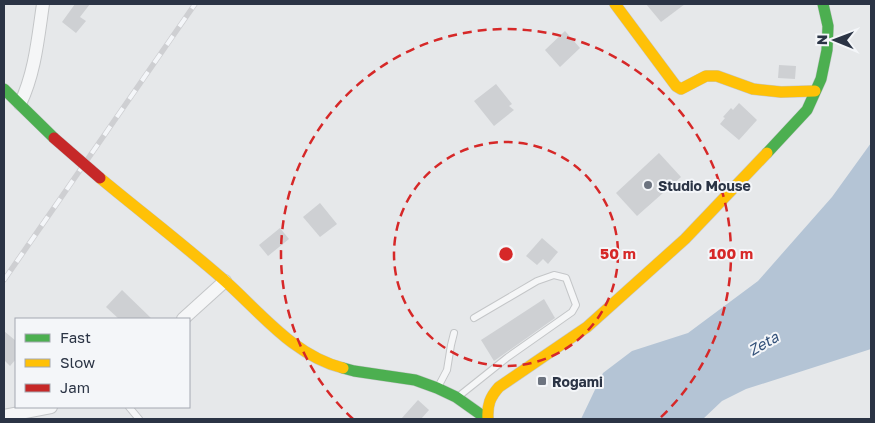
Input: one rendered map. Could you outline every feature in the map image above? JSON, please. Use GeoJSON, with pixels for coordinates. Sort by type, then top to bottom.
{"type":"FeatureCollection","features":[{"type":"Feature","properties":{"kind":"street"},"geometry":{"type":"LineString","coordinates":[[20,104],[31,76],[43,4]]}},
{"type":"Feature","properties":{"kind":"street"},"geometry":{"type":"LineString","coordinates":[[615,4],[676,86],[681,88],[706,76],[717,76],[753,89],[781,92],[816,91]]}},
{"type":"Feature","properties":{"kind":"street"},"geometry":{"type":"LineString","coordinates":[[488,419],[487,407],[490,396],[499,387],[587,327],[685,239],[807,110],[821,79],[827,50],[828,26],[823,4]]}},
{"type":"Feature","properties":{"kind":"street"},"geometry":{"type":"LineString","coordinates":[[4,89],[54,138],[225,280],[294,345],[314,357],[340,368],[415,380],[437,388],[457,398],[488,419]]}},
{"type":"Feature","properties":{"kind":"street"},"geometry":{"type":"LineString","coordinates":[[184,318],[225,280]]}},
{"type":"Feature","properties":{"kind":"street"},"geometry":{"type":"LineString","coordinates":[[4,416],[46,408]]}},
{"type":"Feature","properties":{"kind":"lane"},"geometry":{"type":"LineString","coordinates":[[457,398],[508,357],[572,312],[576,305],[566,278],[554,275],[537,281],[474,318]]}},
{"type":"Feature","properties":{"kind":"lane"},"geometry":{"type":"LineString","coordinates":[[437,388],[446,370],[454,333]]}},
{"type":"Feature","properties":{"kind":"lane"},"geometry":{"type":"LineString","coordinates":[[130,408],[139,419]]}},
{"type":"Feature","properties":{"kind":"water","name":"Zeta"},"geometry":{"type":"Polygon","coordinates":[[[871,143],[871,349],[746,389],[722,401],[703,419],[581,419],[603,373],[632,351],[688,333],[758,281],[832,197],[871,143]]]}},
{"type":"Feature","properties":{"kind":"building"},"geometry":{"type":"Polygon","coordinates":[[[75,4],[90,4],[80,17],[86,21],[76,33],[62,22],[75,4]]]}},
{"type":"Feature","properties":{"kind":"building"},"geometry":{"type":"Polygon","coordinates":[[[646,4],[685,4],[661,22],[646,4]]]}},
{"type":"Feature","properties":{"kind":"building"},"geometry":{"type":"Polygon","coordinates":[[[565,31],[580,48],[560,67],[545,50],[565,31]]]}},
{"type":"Feature","properties":{"kind":"building"},"geometry":{"type":"Polygon","coordinates":[[[779,65],[796,66],[795,79],[778,78],[779,65]]]}},
{"type":"Feature","properties":{"kind":"building"},"geometry":{"type":"Polygon","coordinates":[[[496,84],[512,104],[509,106],[514,110],[494,126],[474,101],[496,84]]]}},
{"type":"Feature","properties":{"kind":"building"},"geometry":{"type":"Polygon","coordinates":[[[739,103],[757,120],[739,140],[720,124],[731,108],[733,110],[739,103]]]}},
{"type":"Feature","properties":{"kind":"building","name":"Studio Mouse"},"geometry":{"type":"Polygon","coordinates":[[[659,153],[681,177],[637,216],[616,193],[659,153]]]}},
{"type":"Feature","properties":{"kind":"building"},"geometry":{"type":"Polygon","coordinates":[[[320,203],[337,224],[320,237],[303,217],[320,203]]]}},
{"type":"Feature","properties":{"kind":"building"},"geometry":{"type":"Polygon","coordinates":[[[280,228],[289,239],[268,256],[259,245],[280,228]]]}},
{"type":"Feature","properties":{"kind":"building"},"geometry":{"type":"Polygon","coordinates":[[[542,238],[558,252],[548,264],[543,259],[537,265],[526,256],[542,238]]]}},
{"type":"Feature","properties":{"kind":"building"},"geometry":{"type":"Polygon","coordinates":[[[122,290],[151,318],[118,318],[106,307],[122,290]]]}},
{"type":"Feature","properties":{"kind":"building"},"geometry":{"type":"Polygon","coordinates":[[[544,299],[555,318],[494,361],[481,340],[544,299]]]}},
{"type":"Feature","properties":{"kind":"building"},"geometry":{"type":"Polygon","coordinates":[[[4,331],[15,340],[15,360],[10,366],[4,360],[4,331]]]}},
{"type":"Feature","properties":{"kind":"building"},"geometry":{"type":"Polygon","coordinates":[[[418,400],[429,410],[421,419],[401,419],[418,400]]]}},
{"type":"Feature","properties":{"kind":"railway"},"geometry":{"type":"LineString","coordinates":[[4,280],[195,4]]}},
{"type":"Feature","properties":{"kind":"traffic: fast"},"geometry":{"type":"LineString","coordinates":[[767,153],[807,110],[821,79],[827,50],[828,26],[823,4]]}},
{"type":"Feature","properties":{"kind":"traffic: fast"},"geometry":{"type":"LineString","coordinates":[[4,89],[54,138]]}},
{"type":"Feature","properties":{"kind":"traffic: fast"},"geometry":{"type":"LineString","coordinates":[[343,368],[415,380],[456,397],[487,419]]}},
{"type":"Feature","properties":{"kind":"traffic: slow"},"geometry":{"type":"LineString","coordinates":[[615,4],[676,86],[681,89],[706,76],[717,76],[753,89],[781,92],[815,91]]}},
{"type":"Feature","properties":{"kind":"traffic: slow"},"geometry":{"type":"LineString","coordinates":[[488,419],[490,402],[493,394],[499,387],[587,327],[685,239],[767,153]]}},
{"type":"Feature","properties":{"kind":"traffic: slow"},"geometry":{"type":"LineString","coordinates":[[100,178],[209,267],[294,344],[325,362],[343,368]]}},
{"type":"Feature","properties":{"kind":"traffic: jam"},"geometry":{"type":"LineString","coordinates":[[54,138],[100,178]]}},
{"type":"Feature","properties":{"kind":"place","name":"Studio Mouse"},"geometry":{"type":"Point","coordinates":[648,185]}},
{"type":"Feature","properties":{"kind":"place","name":"Rogami"},"geometry":{"type":"Point","coordinates":[542,381]}}]}
